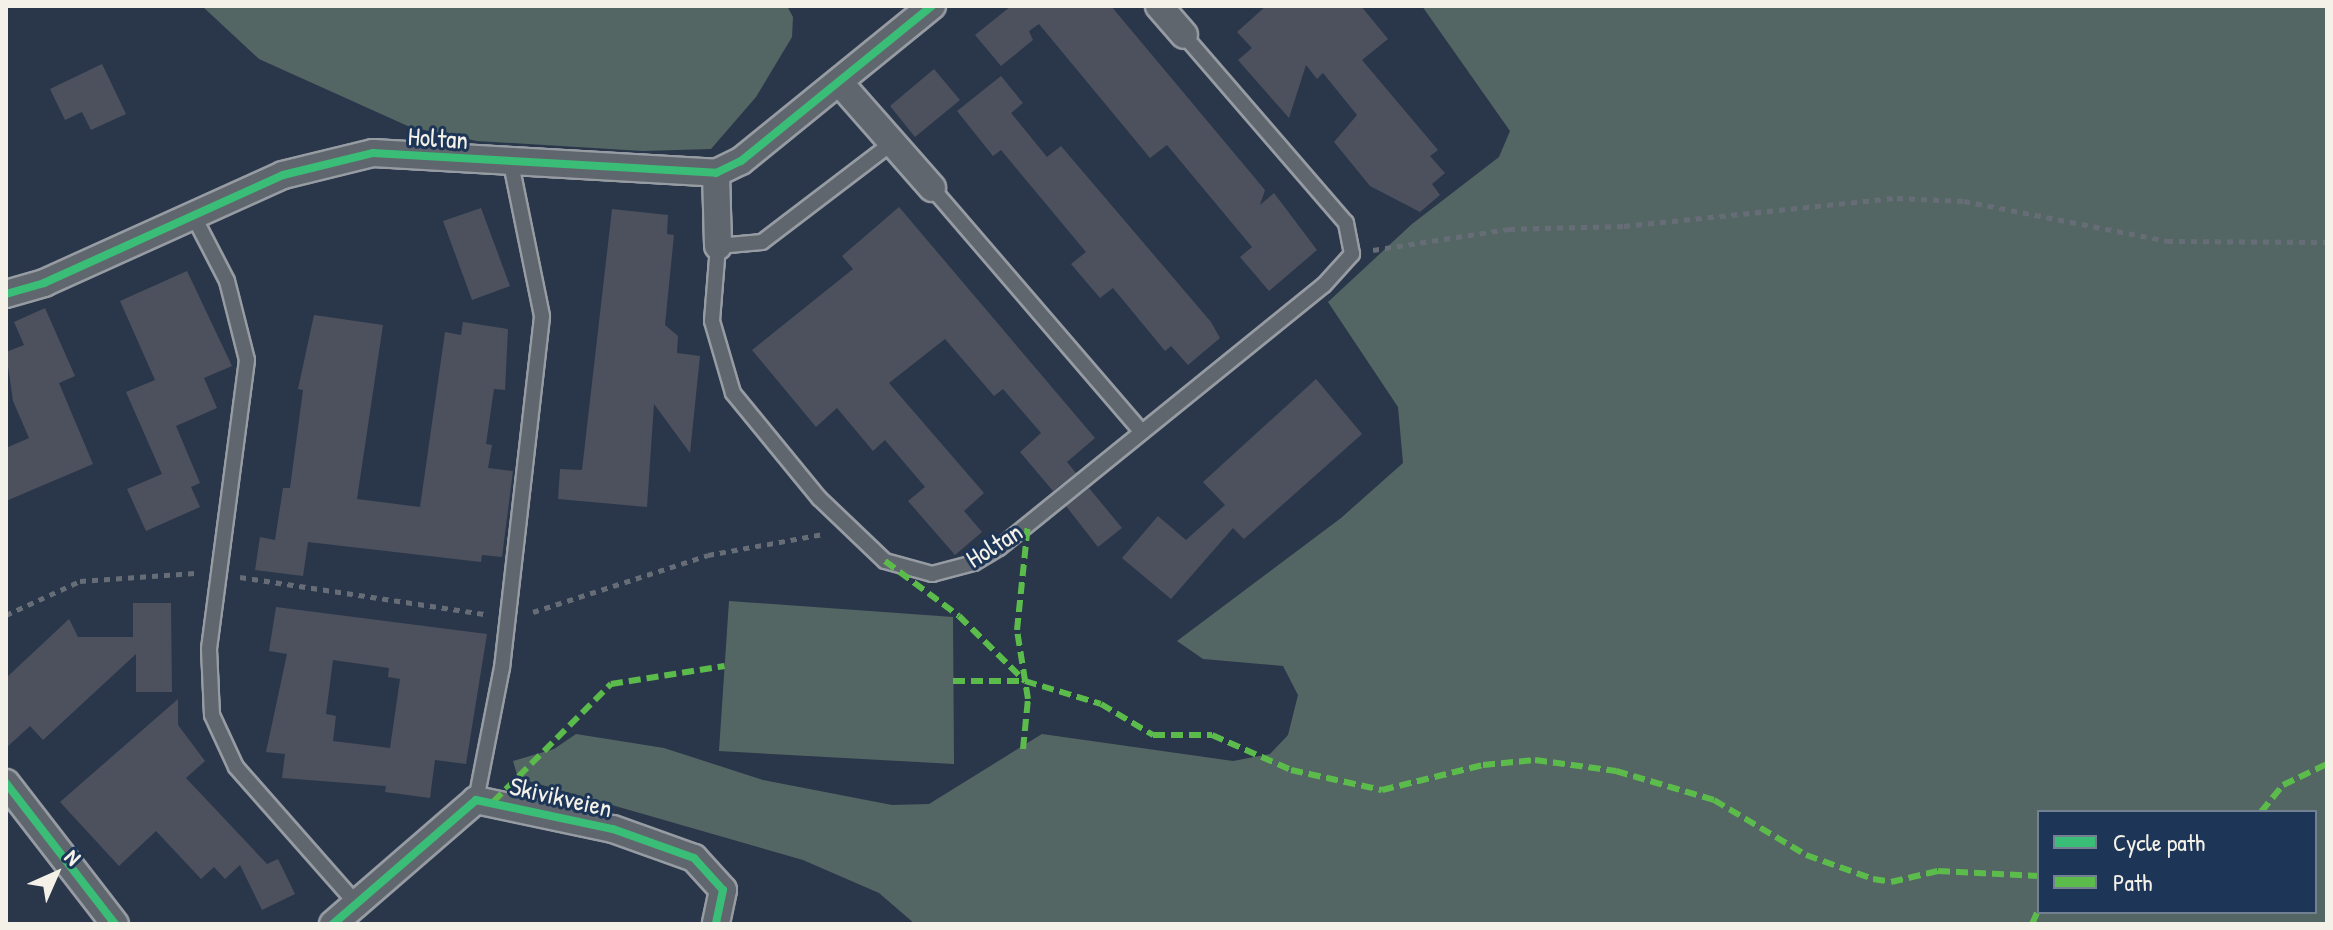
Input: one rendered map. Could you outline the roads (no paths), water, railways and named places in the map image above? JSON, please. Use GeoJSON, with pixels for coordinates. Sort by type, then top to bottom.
{"type":"FeatureCollection","features":[{"type":"Feature","properties":{"kind":"street"},"geometry":{"type":"LineString","coordinates":[[716,173],[839,82],[932,6]]}},
{"type":"Feature","properties":{"kind":"street"},"geometry":{"type":"LineString","coordinates":[[1159,6],[1184,35]]}},
{"type":"Feature","properties":{"kind":"street"},"geometry":{"type":"LineString","coordinates":[[839,82],[932,188]]}},
{"type":"Feature","properties":{"kind":"street","name":"Holtan"},"geometry":{"type":"LineString","coordinates":[[6,294],[44,283],[283,175],[373,153],[716,173],[718,246]]}},
{"type":"Feature","properties":{"kind":"street"},"geometry":{"type":"LineString","coordinates":[[6,783],[115,924]]}},
{"type":"Feature","properties":{"kind":"street","name":"Skivikveien"},"geometry":{"type":"LineString","coordinates":[[333,924],[476,800],[613,829],[694,858],[723,890],[716,924]]}},
{"type":"Feature","properties":{"kind":"lane","name":"Holtan"},"geometry":{"type":"LineString","coordinates":[[718,246],[712,321],[733,393],[848,532],[885,561],[917,573],[974,563],[1324,285],[1352,254],[1346,223],[1184,35]]}},
{"type":"Feature","properties":{"kind":"lane"},"geometry":{"type":"LineString","coordinates":[[718,246],[762,242],[892,143]]}},
{"type":"Feature","properties":{"kind":"lane","name":"Skivikveien"},"geometry":{"type":"LineString","coordinates":[[476,800],[509,617],[542,316],[511,163]]}},
{"type":"Feature","properties":{"kind":"lane"},"geometry":{"type":"LineString","coordinates":[[932,188],[1141,431]]}},
{"type":"Feature","properties":{"kind":"lane"},"geometry":{"type":"LineString","coordinates":[[193,215],[227,281],[247,360],[218,574],[209,690],[221,743],[356,903]]}}]}
